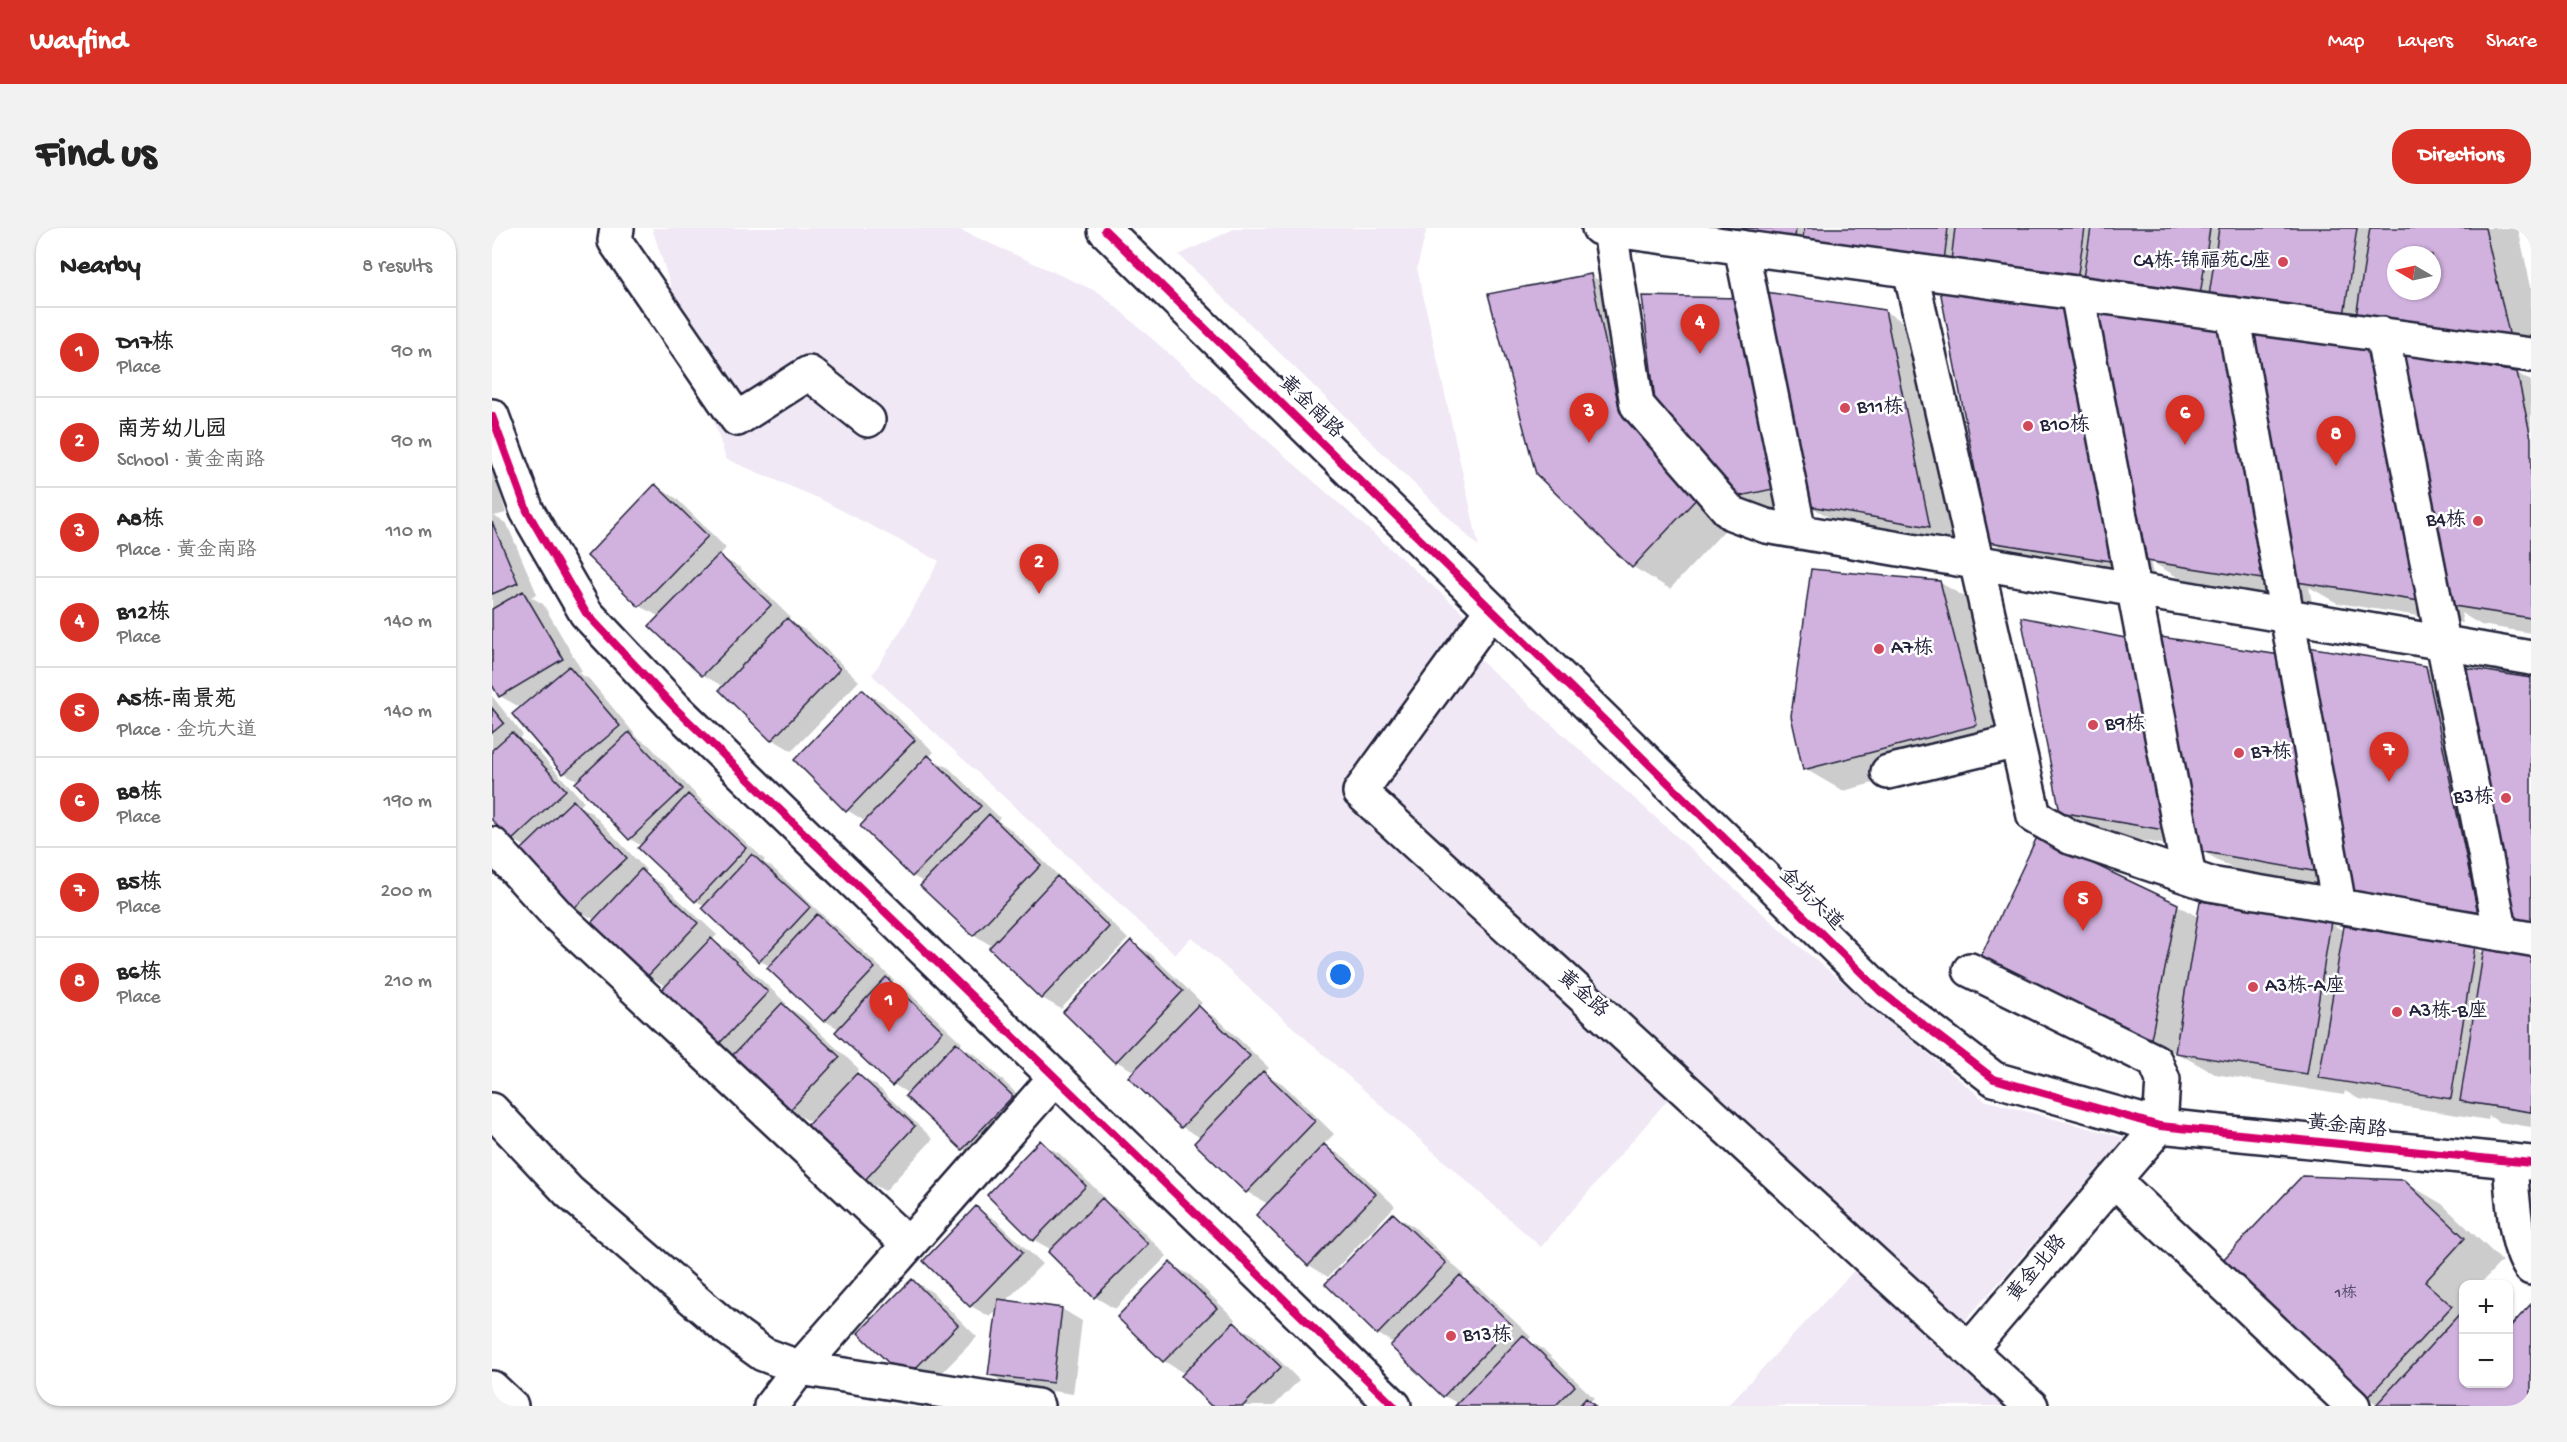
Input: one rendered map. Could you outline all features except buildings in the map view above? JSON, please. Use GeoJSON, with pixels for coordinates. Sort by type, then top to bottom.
{"type":"FeatureCollection","features":[{"type":"Feature","properties":{"kind":"street"},"geometry":{"type":"LineString","coordinates":[[617,228],[615,241],[737,419],[809,373],[868,420]]}},
{"type":"Feature","properties":{"kind":"street","name":"黄金南路"},"geometry":{"type":"LineString","coordinates":[[1110,229],[1492,610]]}},
{"type":"Feature","properties":{"kind":"street"},"geometry":{"type":"LineString","coordinates":[[2531,354],[1605,229],[1636,405],[1731,513],[1766,526],[1799,532],[2531,658]]}},
{"type":"Feature","properties":{"kind":"street"},"geometry":{"type":"LineString","coordinates":[[1741,248],[1799,532]]}},
{"type":"Feature","properties":{"kind":"street"},"geometry":{"type":"LineString","coordinates":[[1910,270],[2034,816],[2070,837],[2210,884],[2516,936],[2443,643],[2382,334]]}},
{"type":"Feature","properties":{"kind":"street"},"geometry":{"type":"LineString","coordinates":[[2077,292],[2189,877]]}},
{"type":"Feature","properties":{"kind":"street"},"geometry":{"type":"LineString","coordinates":[[2233,314],[2339,906]]}},
{"type":"Feature","properties":{"kind":"street"},"geometry":{"type":"LineString","coordinates":[[492,416],[527,511],[586,613],[675,709],[1394,1406]]}},
{"type":"Feature","properties":{"kind":"street","name":"金坑大道"},"geometry":{"type":"LineString","coordinates":[[1492,610],[1889,998],[1994,1079],[2160,1126]]}},
{"type":"Feature","properties":{"kind":"street","name":"黄金路"},"geometry":{"type":"LineString","coordinates":[[1492,610],[1360,792],[1969,1350]]}},
{"type":"Feature","properties":{"kind":"street"},"geometry":{"type":"LineString","coordinates":[[1888,772],[2017,741]]}},
{"type":"Feature","properties":{"kind":"street"},"geometry":{"type":"LineString","coordinates":[[492,844],[558,916],[908,1244]]}},
{"type":"Feature","properties":{"kind":"street"},"geometry":{"type":"LineString","coordinates":[[1970,969],[2155,1061],[2163,1080],[2160,1126]]}},
{"type":"Feature","properties":{"kind":"street"},"geometry":{"type":"LineString","coordinates":[[771,1406],[800,1368],[1055,1078]]}},
{"type":"Feature","properties":{"kind":"street"},"geometry":{"type":"LineString","coordinates":[[492,1110],[569,1192],[727,1328],[763,1354],[800,1368],[1037,1406]]}},
{"type":"Feature","properties":{"kind":"street","name":"黄金南路"},"geometry":{"type":"LineString","coordinates":[[2160,1126],[2521,1162]]}},
{"type":"Feature","properties":{"kind":"street","name":"黄金北路"},"geometry":{"type":"LineString","coordinates":[[1969,1350],[2160,1126]]}},
{"type":"Feature","properties":{"kind":"street"},"geometry":{"type":"LineString","coordinates":[[2521,1162],[2512,1198],[2518,1232],[2531,1268]]}},
{"type":"Feature","properties":{"kind":"street"},"geometry":{"type":"LineString","coordinates":[[2114,1180],[2353,1406]]}},
{"type":"Feature","properties":{"kind":"street"},"geometry":{"type":"LineString","coordinates":[[1969,1350],[2031,1406]]}},
{"type":"Feature","properties":{"kind":"street"},"geometry":{"type":"LineString","coordinates":[[492,1388],[511,1406]]}},
{"type":"Feature","properties":{"kind":"shaded area"},"geometry":{"type":"Polygon","coordinates":[[[652,228],[956,228],[1100,293],[1467,616],[1452,635],[1798,945],[1984,1100],[2126,1138],[1963,1323],[2045,1406],[1727,1406],[1877,1246],[1688,1076],[1541,1247],[1191,937],[1175,955],[872,675],[903,627],[939,561],[820,499],[726,459],[652,228]]]}},
{"type":"Feature","properties":{"kind":"shaded area"},"geometry":{"type":"Polygon","coordinates":[[[1236,228],[1427,228],[1417,268],[1479,547],[1179,255],[1236,228]]]}},
{"type":"Feature","properties":{"kind":"cycle path"},"geometry":{"type":"LineString","coordinates":[[1105,230],[1880,991],[1994,1079],[2160,1126],[2531,1163]]}},
{"type":"Feature","properties":{"kind":"cycle path"},"geometry":{"type":"LineString","coordinates":[[492,416],[527,511],[586,613],[676,709],[1394,1406]]}},
{"type":"Feature","properties":{"kind":"place","name":"C4栋-锦福苑C座"},"geometry":{"type":"Point","coordinates":[2283,262]}},
{"type":"Feature","properties":{"kind":"place","name":"B12栋"},"geometry":{"type":"Point","coordinates":[1700,354]}},
{"type":"Feature","properties":{"kind":"place","name":"B11栋"},"geometry":{"type":"Point","coordinates":[1845,408]}},
{"type":"Feature","properties":{"kind":"place","name":"B10栋"},"geometry":{"type":"Point","coordinates":[2028,426]}},
{"type":"Feature","properties":{"kind":"place","name":"A8栋"},"geometry":{"type":"Point","coordinates":[1589,443]}},
{"type":"Feature","properties":{"kind":"place","name":"B8栋"},"geometry":{"type":"Point","coordinates":[2185,445]}},
{"type":"Feature","properties":{"kind":"place","name":"B6栋"},"geometry":{"type":"Point","coordinates":[2336,466]}},
{"type":"Feature","properties":{"kind":"place","name":"B4栋"},"geometry":{"type":"Point","coordinates":[2478,521]}},
{"type":"Feature","properties":{"kind":"place","name":"南芳幼儿园"},"geometry":{"type":"Point","coordinates":[1039,594]}},
{"type":"Feature","properties":{"kind":"place","name":"A7栋"},"geometry":{"type":"Point","coordinates":[1879,649]}},
{"type":"Feature","properties":{"kind":"place","name":"B9栋"},"geometry":{"type":"Point","coordinates":[2093,725]}},
{"type":"Feature","properties":{"kind":"place","name":"B7栋"},"geometry":{"type":"Point","coordinates":[2239,753]}},
{"type":"Feature","properties":{"kind":"place","name":"B5栋"},"geometry":{"type":"Point","coordinates":[2389,782]}},
{"type":"Feature","properties":{"kind":"place","name":"B3栋"},"geometry":{"type":"Point","coordinates":[2506,798]}},
{"type":"Feature","properties":{"kind":"place","name":"A5栋-南景苑"},"geometry":{"type":"Point","coordinates":[2083,931]}},
{"type":"Feature","properties":{"kind":"place","name":"A3栋-A座"},"geometry":{"type":"Point","coordinates":[2253,987]}},
{"type":"Feature","properties":{"kind":"place","name":"A3栋-B座"},"geometry":{"type":"Point","coordinates":[2397,1012]}},
{"type":"Feature","properties":{"kind":"place","name":"D17栋"},"geometry":{"type":"Point","coordinates":[889,1032]}},
{"type":"Feature","properties":{"kind":"place","name":"B13栋"},"geometry":{"type":"Point","coordinates":[1451,1336]}}]}
